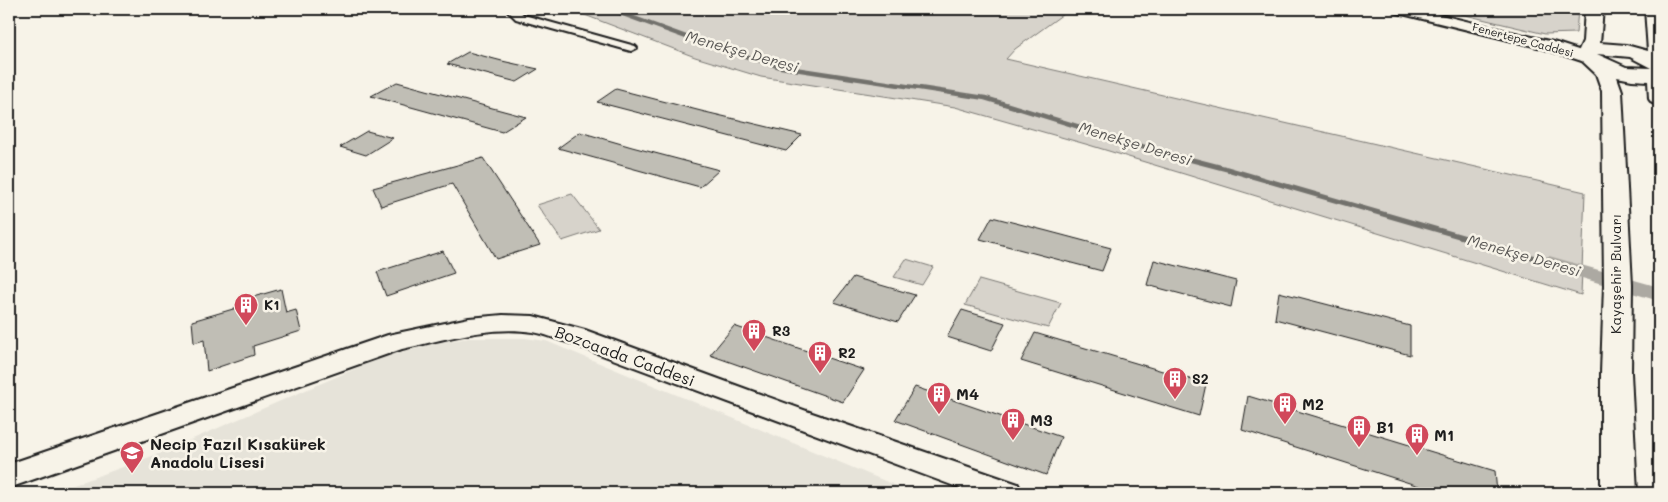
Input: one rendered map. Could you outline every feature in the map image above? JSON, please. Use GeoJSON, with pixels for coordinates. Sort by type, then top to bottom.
{"type":"FeatureCollection","features":[{"type":"Feature","properties":{"kind":"main road"},"geometry":{"type":"LineString","coordinates":[[1594,9],[1590,56],[1604,66],[1633,74],[1659,69]]}},
{"type":"Feature","properties":{"kind":"main road"},"geometry":{"type":"LineString","coordinates":[[1654,9],[1659,69],[1659,99]]}},
{"type":"Feature","properties":{"kind":"main road","name":"Kayaşehir Bulvarı"},"geometry":{"type":"LineString","coordinates":[[1590,56],[1605,72],[1612,91],[1618,285],[1616,373],[1619,493]]}},
{"type":"Feature","properties":{"kind":"street"},"geometry":{"type":"LineString","coordinates":[[511,9],[520,17],[631,48]]}},
{"type":"Feature","properties":{"kind":"street","name":"Fenertepe Caddesi"},"geometry":{"type":"LineString","coordinates":[[1399,9],[1590,56]]}},
{"type":"Feature","properties":{"kind":"street","name":"Fenertepe Caddesi"},"geometry":{"type":"LineString","coordinates":[[1424,9],[1559,43],[1590,56]]}},
{"type":"Feature","properties":{"kind":"street","name":"Bozcaada Caddesi"},"geometry":{"type":"LineString","coordinates":[[9,476],[397,340],[469,326],[503,323],[533,324],[576,336],[994,491]]}},
{"type":"Feature","properties":{"kind":"shaded area"},"geometry":{"type":"Polygon","coordinates":[[[569,9],[760,9],[781,13],[795,9],[1070,9],[1015,49],[1006,59],[1585,192],[1581,295],[1089,145],[955,107],[761,77],[695,57],[569,9]]]}},
{"type":"Feature","properties":{"kind":"shaded area"},"geometry":{"type":"Polygon","coordinates":[[[1440,9],[1578,9],[1576,33],[1545,34],[1440,9]]]}},
{"type":"Feature","properties":{"kind":"shaded area"},"geometry":{"type":"Polygon","coordinates":[[[572,194],[599,229],[562,241],[537,205],[572,194]]]}},
{"type":"Feature","properties":{"kind":"shaded area"},"geometry":{"type":"Polygon","coordinates":[[[906,259],[933,267],[922,285],[894,277],[906,259]]]}},
{"type":"Feature","properties":{"kind":"shaded area"},"geometry":{"type":"Polygon","coordinates":[[[979,280],[1061,303],[1048,328],[965,305],[979,280]]]}},
{"type":"Feature","properties":{"kind":"shaded area"},"geometry":{"type":"Polygon","coordinates":[[[469,338],[525,338],[546,341],[914,493],[52,493],[158,454],[380,358],[440,342],[469,338]]]}},
{"type":"Feature","properties":{"kind":"building"},"geometry":{"type":"Polygon","coordinates":[[[468,52],[538,69],[517,82],[447,64],[468,52]]]}},
{"type":"Feature","properties":{"kind":"building"},"geometry":{"type":"Polygon","coordinates":[[[397,82],[526,117],[502,132],[371,96],[397,82]]]}},
{"type":"Feature","properties":{"kind":"building"},"geometry":{"type":"Polygon","coordinates":[[[616,89],[802,135],[786,151],[597,102],[616,89]]]}},
{"type":"Feature","properties":{"kind":"building"},"geometry":{"type":"Polygon","coordinates":[[[367,131],[393,138],[366,155],[340,147],[367,131]]]}},
{"type":"Feature","properties":{"kind":"building"},"geometry":{"type":"Polygon","coordinates":[[[580,132],[719,170],[700,187],[558,148],[580,132]]]}},
{"type":"Feature","properties":{"kind":"building"},"geometry":{"type":"Polygon","coordinates":[[[483,158],[540,245],[496,259],[452,184],[381,206],[373,188],[483,158]]]}},
{"type":"Feature","properties":{"kind":"building"},"geometry":{"type":"Polygon","coordinates":[[[992,217],[1111,248],[1102,271],[980,239],[992,217]]]}},
{"type":"Feature","properties":{"kind":"building"},"geometry":{"type":"Polygon","coordinates":[[[443,251],[454,273],[386,296],[377,272],[443,251]]]}},
{"type":"Feature","properties":{"kind":"building"},"geometry":{"type":"Polygon","coordinates":[[[1154,260],[1236,281],[1231,307],[1147,285],[1154,260]]]}},
{"type":"Feature","properties":{"kind":"building"},"geometry":{"type":"Polygon","coordinates":[[[853,277],[915,295],[898,322],[834,302],[853,277]]]}},
{"type":"Feature","properties":{"kind":"building","name":"K1"},"geometry":{"type":"Polygon","coordinates":[[[281,289],[286,313],[296,310],[301,331],[253,346],[254,355],[207,371],[204,340],[194,343],[192,321],[240,307],[239,301],[281,289]]]}},
{"type":"Feature","properties":{"kind":"building"},"geometry":{"type":"Polygon","coordinates":[[[1279,292],[1410,326],[1410,355],[1275,319],[1279,292]]]}},
{"type":"Feature","properties":{"kind":"building"},"geometry":{"type":"Polygon","coordinates":[[[962,310],[1005,323],[991,351],[947,337],[962,310]]]}},
{"type":"Feature","properties":{"kind":"building"},"geometry":{"type":"Polygon","coordinates":[[[734,326],[864,370],[843,402],[710,355],[734,326]]]}},
{"type":"Feature","properties":{"kind":"building","name":"S2"},"geometry":{"type":"Polygon","coordinates":[[[1035,333],[1206,384],[1199,416],[1021,361],[1035,333]]]}},
{"type":"Feature","properties":{"kind":"building"},"geometry":{"type":"Polygon","coordinates":[[[915,387],[1061,437],[1046,475],[895,420],[915,387]]]}},
{"type":"Feature","properties":{"kind":"building"},"geometry":{"type":"Polygon","coordinates":[[[1248,396],[1495,471],[1497,493],[1441,493],[1242,430],[1248,396]]]}},
{"type":"Feature","properties":{"kind":"waterway","name":"Menekşe Deresi"},"geometry":{"type":"LineString","coordinates":[[609,9],[700,42],[781,67],[985,98],[1083,128]]}},
{"type":"Feature","properties":{"kind":"waterway","name":"Menekşe Deresi"},"geometry":{"type":"LineString","coordinates":[[1079,127],[1150,149],[1227,169],[1549,262]]}},
{"type":"Feature","properties":{"kind":"waterway","name":"Menekşe Deresi"},"geometry":{"type":"LineString","coordinates":[[1549,262],[1659,294]]}},
{"type":"Feature","properties":{"kind":"place","name":"K1"},"geometry":{"type":"Point","coordinates":[246,326]}},
{"type":"Feature","properties":{"kind":"place","name":"R3"},"geometry":{"type":"Point","coordinates":[754,352]}},
{"type":"Feature","properties":{"kind":"place","name":"R2"},"geometry":{"type":"Point","coordinates":[820,374]}},
{"type":"Feature","properties":{"kind":"place","name":"S2"},"geometry":{"type":"Point","coordinates":[1175,400]}},
{"type":"Feature","properties":{"kind":"place","name":"M4"},"geometry":{"type":"Point","coordinates":[939,415]}},
{"type":"Feature","properties":{"kind":"place","name":"M2"},"geometry":{"type":"Point","coordinates":[1285,425]}},
{"type":"Feature","properties":{"kind":"place","name":"M3"},"geometry":{"type":"Point","coordinates":[1013,441]}},
{"type":"Feature","properties":{"kind":"place","name":"B1"},"geometry":{"type":"Point","coordinates":[1359,448]}},
{"type":"Feature","properties":{"kind":"place","name":"M1"},"geometry":{"type":"Point","coordinates":[1417,456]}},
{"type":"Feature","properties":{"kind":"place","name":"Necip Fazıl Kısakürek Anadolu Lisesi"},"geometry":{"type":"Point","coordinates":[132,474]}}]}
